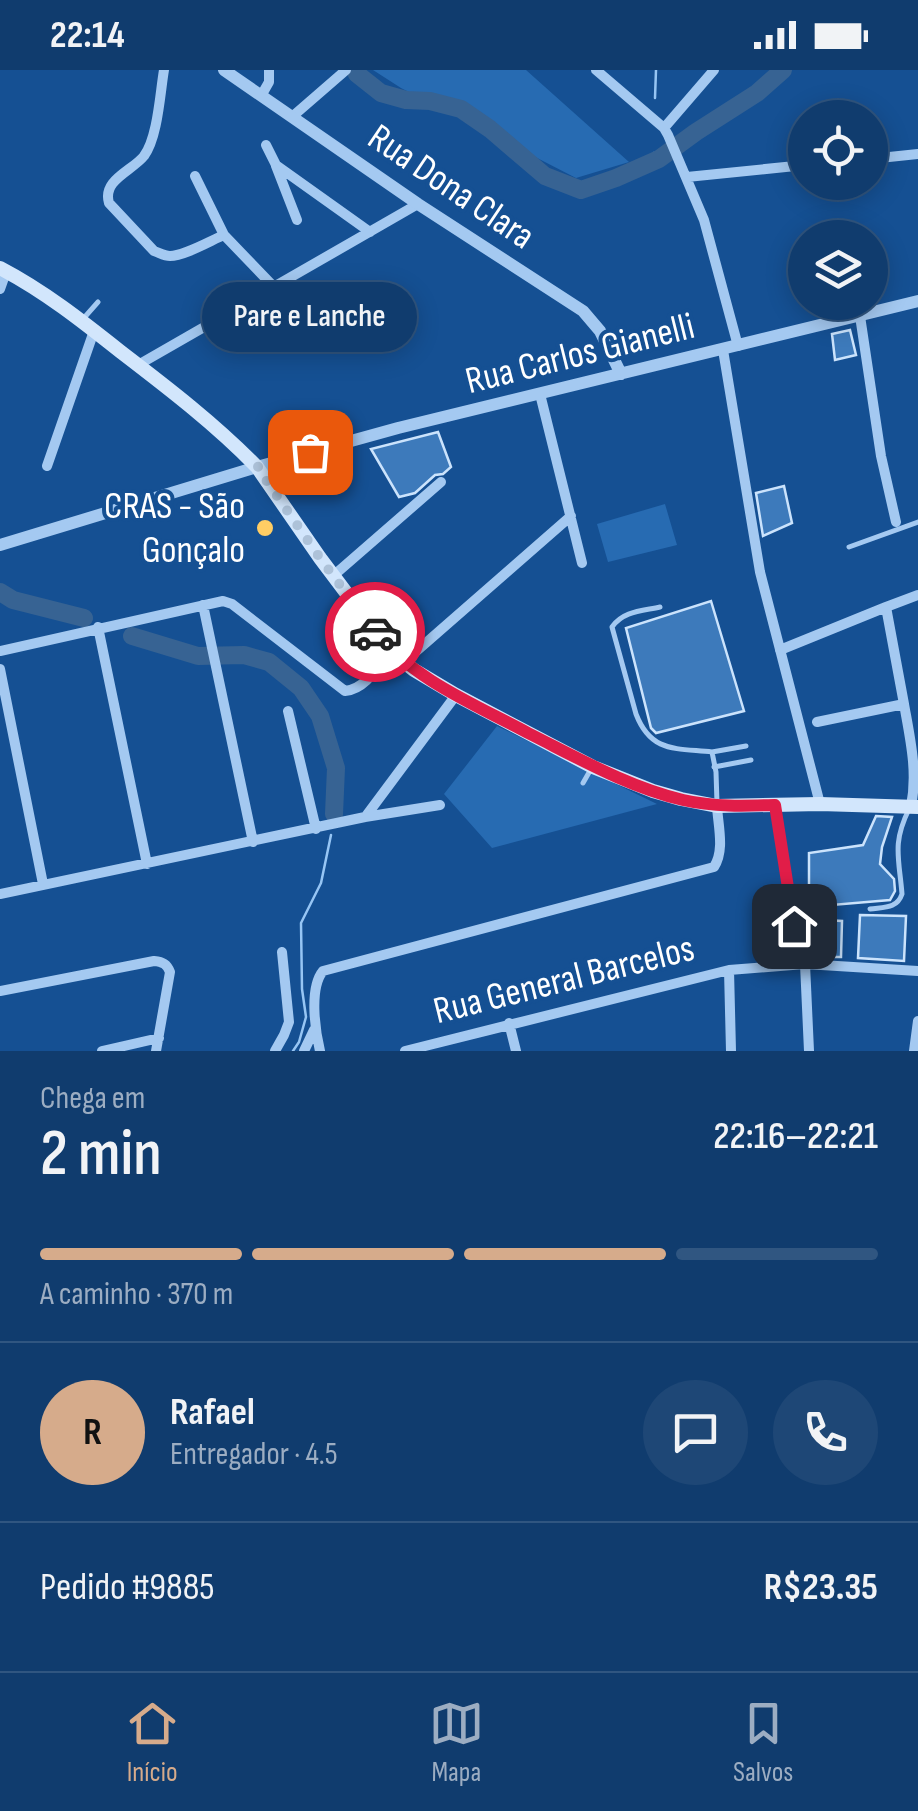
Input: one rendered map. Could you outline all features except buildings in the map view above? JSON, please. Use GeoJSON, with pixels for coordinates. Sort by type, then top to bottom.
{"type":"FeatureCollection","features":[{"type":"Feature","properties":{"kind":"main road"},"geometry":{"type":"LineString","coordinates":[[3,270],[46,295],[138,364],[257,467],[390,651],[456,695],[593,767],[680,800],[717,806],[914,806]]}},
{"type":"Feature","properties":{"kind":"street"},"geometry":{"type":"LineString","coordinates":[[164,70],[150,146],[143,158],[109,188],[106,196],[144,241],[162,255],[180,254],[224,235]]}},
{"type":"Feature","properties":{"kind":"street","name":"Rua Dona Clara"},"geometry":{"type":"LineString","coordinates":[[224,70],[582,311],[600,331],[621,374]]}},
{"type":"Feature","properties":{"kind":"street"},"geometry":{"type":"LineString","coordinates":[[596,70],[666,131],[704,220],[738,346]]}},
{"type":"Feature","properties":{"kind":"street"},"geometry":{"type":"LineString","coordinates":[[666,131],[714,70]]}},
{"type":"Feature","properties":{"kind":"street"},"geometry":{"type":"LineString","coordinates":[[292,116],[343,73]]}},
{"type":"Feature","properties":{"kind":"street"},"geometry":{"type":"LineString","coordinates":[[261,96],[271,74]]}},
{"type":"Feature","properties":{"kind":"street"},"geometry":{"type":"LineString","coordinates":[[266,145],[297,220]]}},
{"type":"Feature","properties":{"kind":"street"},"geometry":{"type":"LineString","coordinates":[[888,156],[918,154]]}},
{"type":"Feature","properties":{"kind":"street"},"geometry":{"type":"LineString","coordinates":[[276,165],[370,232]]}},
{"type":"Feature","properties":{"kind":"street"},"geometry":{"type":"LineString","coordinates":[[687,177],[788,167]]}},
{"type":"Feature","properties":{"kind":"street"},"geometry":{"type":"LineString","coordinates":[[196,176],[224,235],[274,287]]}},
{"type":"Feature","properties":{"kind":"street"},"geometry":{"type":"LineString","coordinates":[[138,364],[418,204]]}},
{"type":"Feature","properties":{"kind":"street"},"geometry":{"type":"LineString","coordinates":[[0,289],[3,270]]}},
{"type":"Feature","properties":{"kind":"street","name":"Rua Carlos Gianelli"},"geometry":{"type":"LineString","coordinates":[[888,309],[918,301]]}},
{"type":"Feature","properties":{"kind":"street","name":"Rua Carlos Gianelli"},"geometry":{"type":"LineString","coordinates":[[0,545],[398,428],[844,320]]}},
{"type":"Feature","properties":{"kind":"street"},"geometry":{"type":"LineString","coordinates":[[861,320],[881,456],[896,522]]}},
{"type":"Feature","properties":{"kind":"street"},"geometry":{"type":"LineString","coordinates":[[47,466],[94,331]]}},
{"type":"Feature","properties":{"kind":"street"},"geometry":{"type":"LineString","coordinates":[[723,350],[760,572],[820,804]]}},
{"type":"Feature","properties":{"kind":"street"},"geometry":{"type":"LineString","coordinates":[[540,394],[582,563]]}},
{"type":"Feature","properties":{"kind":"street"},"geometry":{"type":"LineString","coordinates":[[333,576],[441,482]]}},
{"type":"Feature","properties":{"kind":"street"},"geometry":{"type":"LineString","coordinates":[[404,662],[570,516]]}},
{"type":"Feature","properties":{"kind":"street"},"geometry":{"type":"LineString","coordinates":[[780,650],[918,596]]}},
{"type":"Feature","properties":{"kind":"street"},"geometry":{"type":"LineString","coordinates":[[0,651],[223,601],[346,691],[362,685],[390,651]]}},
{"type":"Feature","properties":{"kind":"street"},"geometry":{"type":"LineString","coordinates":[[204,605],[254,842]]}},
{"type":"Feature","properties":{"kind":"street"},"geometry":{"type":"LineString","coordinates":[[886,607],[915,766],[914,806]]}},
{"type":"Feature","properties":{"kind":"street"},"geometry":{"type":"LineString","coordinates":[[98,628],[146,864]]}},
{"type":"Feature","properties":{"kind":"street"},"geometry":{"type":"LineString","coordinates":[[0,668],[44,884]]}},
{"type":"Feature","properties":{"kind":"street"},"geometry":{"type":"LineString","coordinates":[[365,817],[456,695]]}},
{"type":"Feature","properties":{"kind":"street"},"geometry":{"type":"LineString","coordinates":[[817,722],[904,704]]}},
{"type":"Feature","properties":{"kind":"street"},"geometry":{"type":"LineString","coordinates":[[288,711],[316,829]]}},
{"type":"Feature","properties":{"kind":"street"},"geometry":{"type":"LineString","coordinates":[[0,894],[365,817],[440,805]]}},
{"type":"Feature","properties":{"kind":"street"},"geometry":{"type":"LineString","coordinates":[[775,805],[794,926],[805,964],[809,1051]]}},
{"type":"Feature","properties":{"kind":"street"},"geometry":{"type":"LineString","coordinates":[[320,1051],[314,1030],[318,976],[323,971],[714,867],[720,848],[717,806]]}},
{"type":"Feature","properties":{"kind":"street"},"geometry":{"type":"LineString","coordinates":[[274,1051],[289,1022],[282,952]]}},
{"type":"Feature","properties":{"kind":"street"},"geometry":{"type":"LineString","coordinates":[[0,991],[154,960],[162,962],[170,972],[156,1051]]}},
{"type":"Feature","properties":{"kind":"street","name":"Rua General Barcelos"},"geometry":{"type":"LineString","coordinates":[[405,1051],[729,970],[805,964],[918,971]]}},
{"type":"Feature","properties":{"kind":"street"},"geometry":{"type":"LineString","coordinates":[[728,1050],[729,970]]}},
{"type":"Feature","properties":{"kind":"street"},"geometry":{"type":"LineString","coordinates":[[914,1051],[918,1021]]}},
{"type":"Feature","properties":{"kind":"street"},"geometry":{"type":"LineString","coordinates":[[509,1023],[516,1051]]}},
{"type":"Feature","properties":{"kind":"street"},"geometry":{"type":"LineString","coordinates":[[304,1051],[314,1030]]}},
{"type":"Feature","properties":{"kind":"street"},"geometry":{"type":"LineString","coordinates":[[102,1051],[159,1038]]}},
{"type":"Feature","properties":{"kind":"lane"},"geometry":{"type":"LineString","coordinates":[[81,321],[98,302]]}},
{"type":"Feature","properties":{"kind":"lane"},"geometry":{"type":"LineString","coordinates":[[849,547],[918,522]]}},
{"type":"Feature","properties":{"kind":"lane"},"geometry":{"type":"LineString","coordinates":[[660,607],[626,614],[612,627],[641,728],[659,746],[712,752],[746,746]]}},
{"type":"Feature","properties":{"kind":"lane"},"geometry":{"type":"LineString","coordinates":[[712,752],[717,806]]}},
{"type":"Feature","properties":{"kind":"lane"},"geometry":{"type":"LineString","coordinates":[[714,767],[751,760]]}},
{"type":"Feature","properties":{"kind":"lane"},"geometry":{"type":"LineString","coordinates":[[583,783],[593,767]]}},
{"type":"Feature","properties":{"kind":"lane"},"geometry":{"type":"LineString","coordinates":[[870,909],[894,906],[900,900],[897,842],[899,830],[914,806]]}},
{"type":"Feature","properties":{"kind":"shaded area"},"geometry":{"type":"Polygon","coordinates":[[[373,70],[526,70],[629,162],[576,178],[373,70]]]}},
{"type":"Feature","properties":{"kind":"shaded area"},"geometry":{"type":"Polygon","coordinates":[[[665,504],[677,545],[608,562],[597,524],[665,504]]]}},
{"type":"Feature","properties":{"kind":"shaded area"},"geometry":{"type":"Polygon","coordinates":[[[497,726],[657,804],[492,848],[444,794],[497,726]]]}},
{"type":"Feature","properties":{"kind":"waterway"},"geometry":{"type":"LineString","coordinates":[[355,70],[381,93],[461,109],[545,176],[581,190],[659,159],[757,93],[783,70]]}},
{"type":"Feature","properties":{"kind":"waterway"},"geometry":{"type":"LineString","coordinates":[[655,98],[656,70]]}},
{"type":"Feature","properties":{"kind":"waterway"},"geometry":{"type":"LineString","coordinates":[[654,153],[655,161]]}},
{"type":"Feature","properties":{"kind":"waterway"},"geometry":{"type":"LineString","coordinates":[[0,592],[13,600],[84,618]]}},
{"type":"Feature","properties":{"kind":"waterway"},"geometry":{"type":"LineString","coordinates":[[132,636],[198,656],[244,655],[269,662],[301,688],[320,716],[336,768],[334,814]]}},
{"type":"Feature","properties":{"kind":"waterway"},"geometry":{"type":"LineString","coordinates":[[293,1051],[306,1017],[301,923],[321,883],[331,835]]}},
{"type":"Feature","properties":{"kind":"way so far"},"geometry":{"type":"LineString","coordinates":[[310,452],[257,467],[375,632]]}},
{"type":"Feature","properties":{"kind":"place","name":"Pare e Lanche"},"geometry":{"type":"Point","coordinates":[310,452]}},
{"type":"Feature","properties":{"kind":"place","name":"CRAS - São Gonçalo"},"geometry":{"type":"Point","coordinates":[265,528]}},
{"type":"Feature","properties":{"kind":"route"},"geometry":{"type":"LineString","coordinates":[[375,632],[390,651],[430,680],[593,767],[680,800],[717,806],[775,805],[794,926]]}}]}
